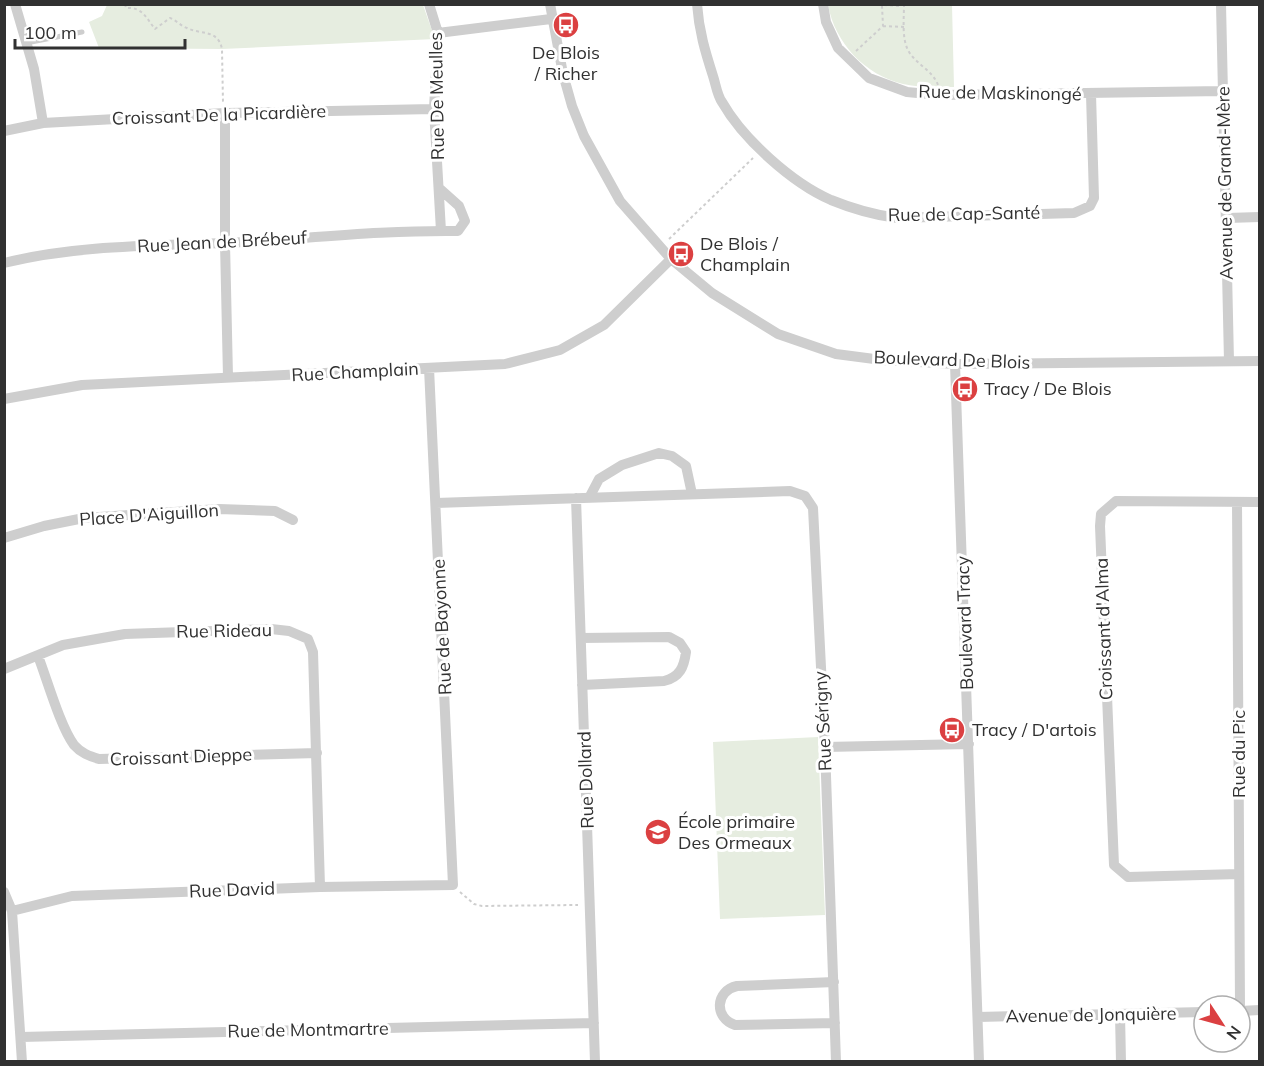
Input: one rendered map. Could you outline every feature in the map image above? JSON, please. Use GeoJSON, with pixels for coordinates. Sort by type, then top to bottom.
{"type":"FeatureCollection","features":[{"type":"Feature","properties":{"kind":"street"},"geometry":{"type":"LineString","coordinates":[[15,4],[34,69],[43,123]]}},
{"type":"Feature","properties":{"kind":"street","name":"Rue De Meulles"},"geometry":{"type":"LineString","coordinates":[[429,4],[438,33],[434,109],[441,231]]}},
{"type":"Feature","properties":{"kind":"street","name":"Boulevard De Blois"},"geometry":{"type":"LineString","coordinates":[[550,4],[551,19],[566,85],[584,136],[621,201],[671,259],[712,293],[778,334],[836,354],[955,364],[1260,361]]}},
{"type":"Feature","properties":{"kind":"street","name":"Rue de Cap-Santé"},"geometry":{"type":"LineString","coordinates":[[697,4],[699,31],[720,100],[734,121],[762,150],[797,179],[829,199],[869,214],[897,218],[1074,213],[1090,206],[1094,198],[1091,94]]}},
{"type":"Feature","properties":{"kind":"street","name":"Rue de Maskinongé"},"geometry":{"type":"LineString","coordinates":[[823,4],[826,22],[838,48],[869,78],[907,92],[938,95],[1223,91]]}},
{"type":"Feature","properties":{"kind":"street","name":"Avenue de Grand-Mère"},"geometry":{"type":"LineString","coordinates":[[1221,4],[1229,361]]}},
{"type":"Feature","properties":{"kind":"street"},"geometry":{"type":"LineString","coordinates":[[438,33],[551,19]]}},
{"type":"Feature","properties":{"kind":"street","name":"Croissant De la Picardière"},"geometry":{"type":"LineString","coordinates":[[4,131],[43,123],[225,113],[434,109]]}},
{"type":"Feature","properties":{"kind":"street"},"geometry":{"type":"LineString","coordinates":[[225,113],[228,377]]}},
{"type":"Feature","properties":{"kind":"street"},"geometry":{"type":"LineString","coordinates":[[440,189],[459,206],[465,221],[458,231],[441,231]]}},
{"type":"Feature","properties":{"kind":"street"},"geometry":{"type":"LineString","coordinates":[[1227,218],[1260,217]]}},
{"type":"Feature","properties":{"kind":"street","name":"Rue Jean de Brébeuf"},"geometry":{"type":"LineString","coordinates":[[4,263],[37,255],[125,246],[441,231]]}},
{"type":"Feature","properties":{"kind":"street","name":"Rue Champlain"},"geometry":{"type":"LineString","coordinates":[[4,399],[82,385],[505,364],[560,350],[604,326],[671,259]]}},
{"type":"Feature","properties":{"kind":"street","name":"Boulevard Tracy"},"geometry":{"type":"LineString","coordinates":[[955,364],[979,1062]]}},
{"type":"Feature","properties":{"kind":"street","name":"Rue de Bayonne"},"geometry":{"type":"LineString","coordinates":[[429,369],[453,885]]}},
{"type":"Feature","properties":{"kind":"street"},"geometry":{"type":"LineString","coordinates":[[589,498],[599,479],[622,465],[659,453],[672,456],[686,466],[692,494]]}},
{"type":"Feature","properties":{"kind":"street","name":"Rue Sérigny"},"geometry":{"type":"LineString","coordinates":[[436,503],[790,491],[805,496],[813,508],[825,747],[836,1062]]}},
{"type":"Feature","properties":{"kind":"street","name":"Rue Dollard"},"geometry":{"type":"LineString","coordinates":[[576,498],[595,1062]]}},
{"type":"Feature","properties":{"kind":"street","name":"Croissant d'Alma"},"geometry":{"type":"LineString","coordinates":[[1238,502],[1116,501],[1101,514],[1100,526],[1114,865],[1128,877],[1239,873]]}},
{"type":"Feature","properties":{"kind":"street"},"geometry":{"type":"LineString","coordinates":[[1238,502],[1260,502]]}},
{"type":"Feature","properties":{"kind":"street","name":"Rue du Pic"},"geometry":{"type":"LineString","coordinates":[[1238,502],[1240,994]]}},
{"type":"Feature","properties":{"kind":"street","name":"Place D'Aiguillon"},"geometry":{"type":"LineString","coordinates":[[4,538],[44,526],[84,518],[219,509],[275,510],[292,520]]}},
{"type":"Feature","properties":{"kind":"street","name":"Rue Rideau"},"geometry":{"type":"LineString","coordinates":[[4,669],[63,645],[125,634],[271,629],[288,631],[308,639],[313,652],[320,887]]}},
{"type":"Feature","properties":{"kind":"street"},"geometry":{"type":"LineString","coordinates":[[581,638],[669,637],[680,643],[686,652],[681,670],[672,679],[582,685]]}},
{"type":"Feature","properties":{"kind":"street","name":"Croissant Dieppe"},"geometry":{"type":"LineString","coordinates":[[38,656],[61,718],[74,744],[83,754],[99,759],[317,753]]}},
{"type":"Feature","properties":{"kind":"street"},"geometry":{"type":"LineString","coordinates":[[825,747],[969,744]]}},
{"type":"Feature","properties":{"kind":"street","name":"Rue David"},"geometry":{"type":"LineString","coordinates":[[12,911],[72,896],[320,887],[453,885]]}},
{"type":"Feature","properties":{"kind":"street"},"geometry":{"type":"LineString","coordinates":[[4,892],[12,911],[22,1062]]}},
{"type":"Feature","properties":{"kind":"street"},"geometry":{"type":"LineString","coordinates":[[834,982],[731,987],[722,996],[719,1008],[724,1019],[735,1025],[835,1023]]}},
{"type":"Feature","properties":{"kind":"street","name":"Avenue de Jonquière"},"geometry":{"type":"LineString","coordinates":[[978,1017],[1192,1012]]}},
{"type":"Feature","properties":{"kind":"street"},"geometry":{"type":"LineString","coordinates":[[1120,1014],[1121,1062]]}},
{"type":"Feature","properties":{"kind":"street","name":"Rue de Montmartre"},"geometry":{"type":"LineString","coordinates":[[21,1037],[594,1023]]}},
{"type":"Feature","properties":{"kind":"lane"},"geometry":{"type":"LineString","coordinates":[[26,43],[82,32]]}},
{"type":"Feature","properties":{"kind":"path"},"geometry":{"type":"LineString","coordinates":[[125,4],[126,8],[142,11],[155,29],[170,18],[189,30],[206,31],[221,42],[222,98],[225,113]]}},
{"type":"Feature","properties":{"kind":"path"},"geometry":{"type":"LineString","coordinates":[[866,4],[882,6],[901,6],[903,4],[907,49],[910,55],[935,79],[938,84],[938,95]]}},
{"type":"Feature","properties":{"kind":"path"},"geometry":{"type":"LineString","coordinates":[[882,6],[883,26]]}},
{"type":"Feature","properties":{"kind":"path"},"geometry":{"type":"LineString","coordinates":[[849,59],[883,26],[904,27]]}},
{"type":"Feature","properties":{"kind":"path"},"geometry":{"type":"LineString","coordinates":[[661,247],[762,150]]}},
{"type":"Feature","properties":{"kind":"path"},"geometry":{"type":"LineString","coordinates":[[453,885],[474,904],[482,906],[590,904]]}},
{"type":"Feature","properties":{"kind":"shaded area"},"geometry":{"type":"Polygon","coordinates":[[[107,5],[423,5],[435,39],[222,49],[99,48],[89,22],[102,16],[107,5]]]}},
{"type":"Feature","properties":{"kind":"shaded area"},"geometry":{"type":"Polygon","coordinates":[[[828,5],[952,5],[954,87],[903,84],[876,73],[864,65],[845,44],[837,32],[828,5]]]}},
{"type":"Feature","properties":{"kind":"shaded area"},"geometry":{"type":"Polygon","coordinates":[[[818,737],[825,915],[720,919],[713,742],[818,737]]]}},
{"type":"Feature","properties":{"kind":"place","name":"De Blois / Richer"},"geometry":{"type":"Point","coordinates":[566,25]}},
{"type":"Feature","properties":{"kind":"place","name":"De Blois / Champlain"},"geometry":{"type":"Point","coordinates":[681,254]}},
{"type":"Feature","properties":{"kind":"place","name":"Tracy / De Blois"},"geometry":{"type":"Point","coordinates":[965,389]}},
{"type":"Feature","properties":{"kind":"place","name":"Tracy / D'artois"},"geometry":{"type":"Point","coordinates":[952,730]}},
{"type":"Feature","properties":{"kind":"place","name":"École primaire Des Ormeaux"},"geometry":{"type":"Point","coordinates":[658,832]}}]}
